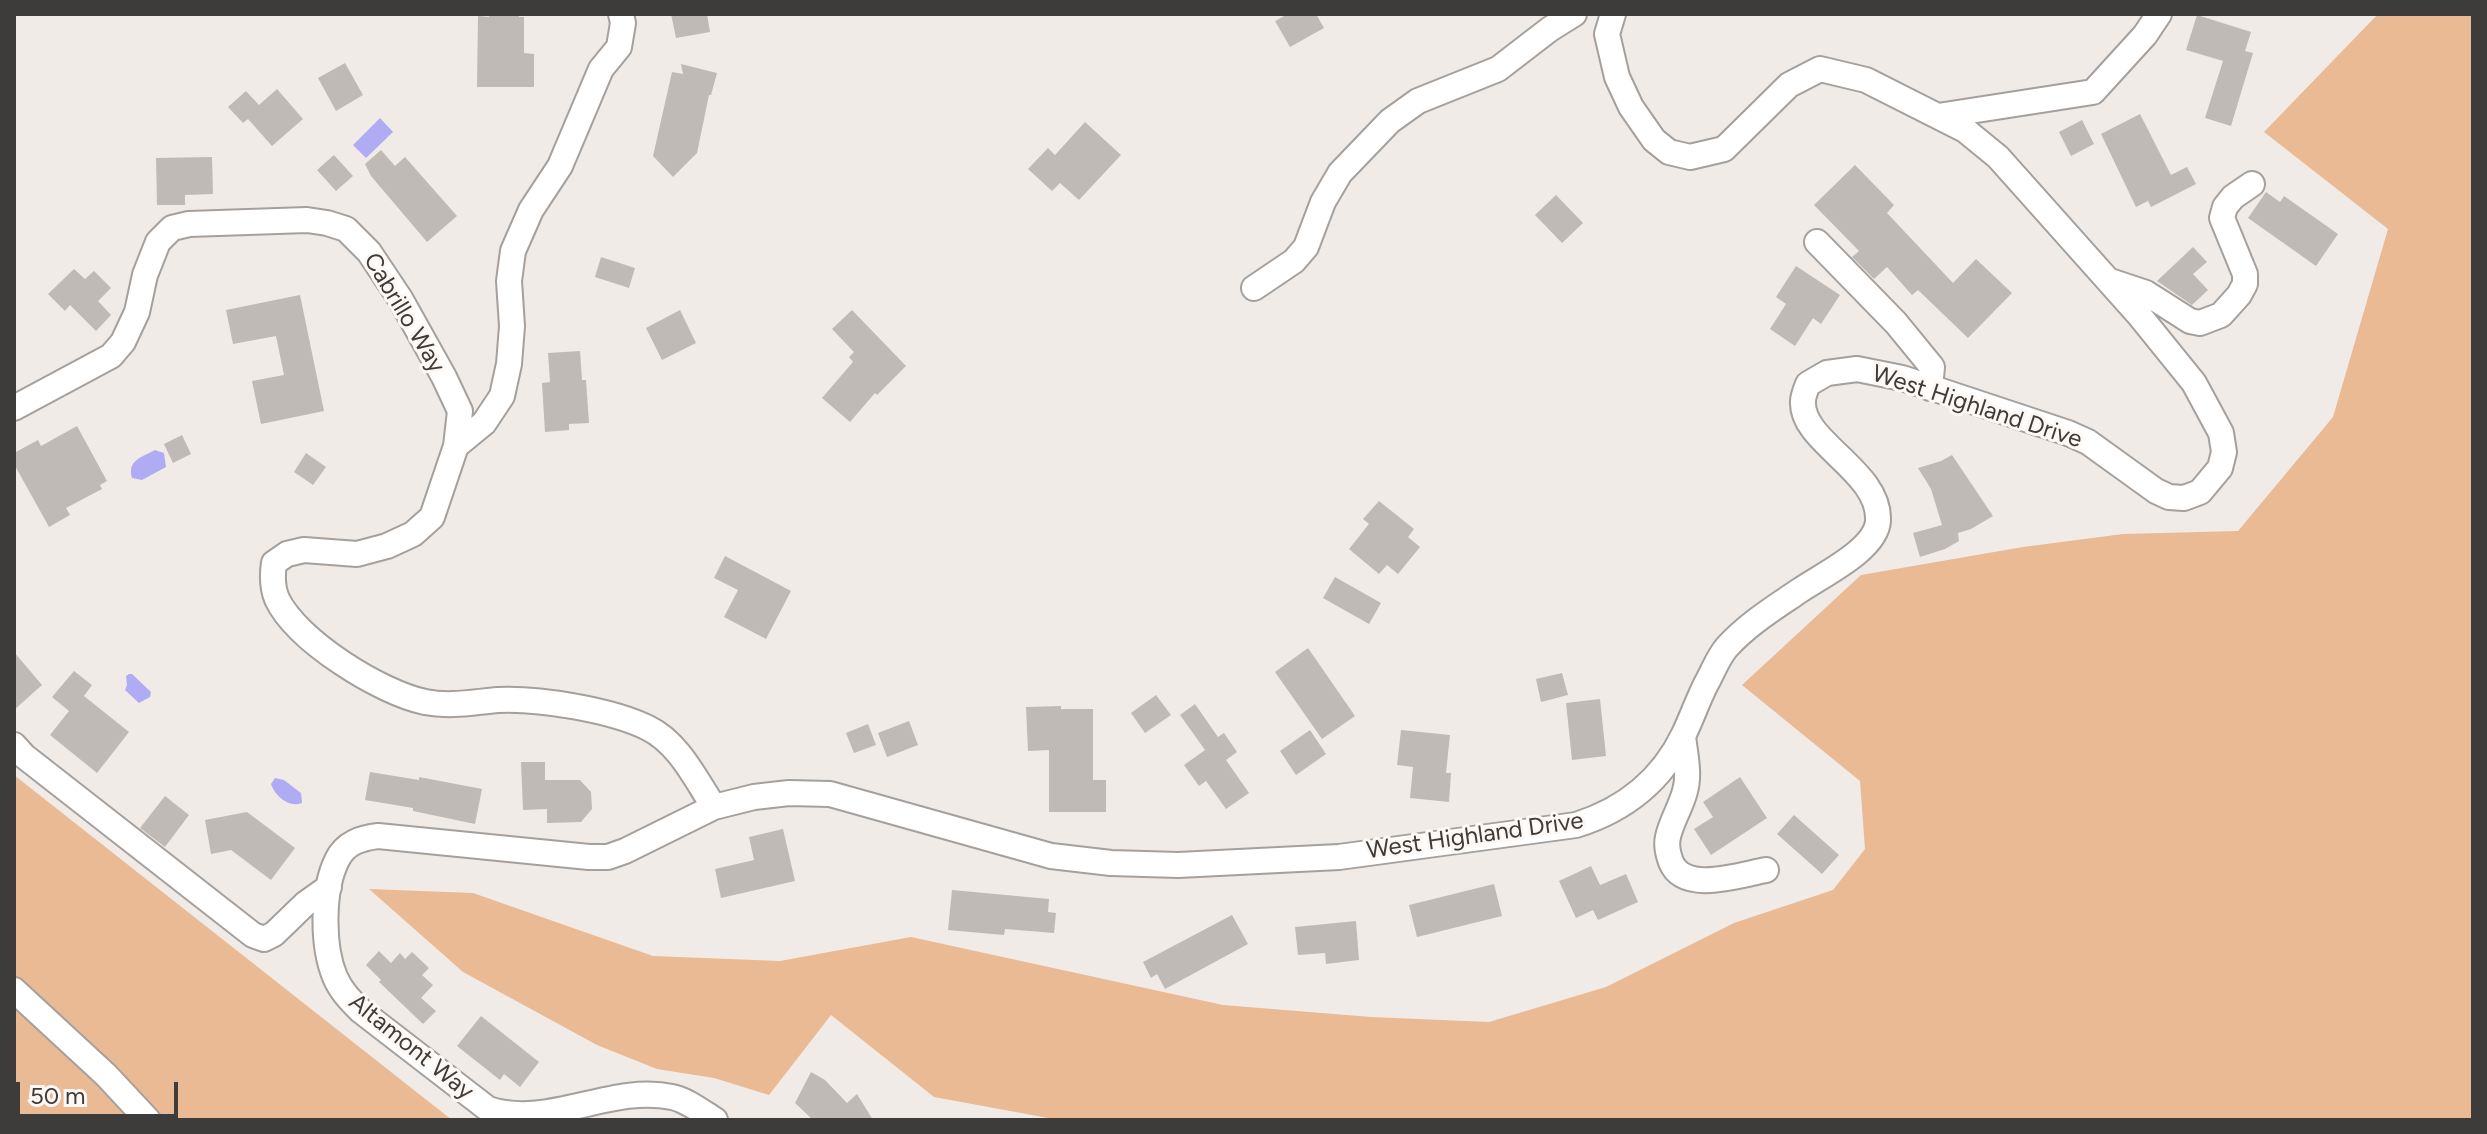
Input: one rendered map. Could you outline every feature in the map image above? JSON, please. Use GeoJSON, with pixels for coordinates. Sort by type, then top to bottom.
{"type":"FeatureCollection","features":[{"type":"Feature","properties":{"kind":"street"},"geometry":{"type":"LineString","coordinates":[[621,14],[623,23],[619,47],[601,69],[560,166],[531,210],[513,251],[509,281],[512,326],[509,364],[502,396],[484,423],[456,446],[432,517],[413,534],[387,546],[357,554],[304,550],[287,554],[274,563],[272,581],[278,600],[311,639],[368,679],[423,701],[454,705],[499,700],[544,702],[578,707],[648,728],[671,744],[714,807]]}},
{"type":"Feature","properties":{"kind":"street"},"geometry":{"type":"LineString","coordinates":[[1254,288],[1294,261],[1306,247],[1323,202],[1340,173],[1390,121],[1418,101],[1498,69],[1574,14]]}},
{"type":"Feature","properties":{"kind":"street","name":"West Highland Drive"},"geometry":{"type":"LineString","coordinates":[[714,807],[754,797],[789,793],[830,794],[1051,856],[1111,863],[1178,865],[1339,857],[1576,825],[1620,807],[1657,778],[1683,736],[1697,701],[1725,649],[1773,608],[1858,554],[1876,532],[1878,517],[1874,497],[1851,467],[1808,422],[1802,402],[1808,384],[1827,373],[1857,369],[1902,378],[2032,420],[2088,442],[2169,497],[2184,498],[2200,492],[2220,468],[2224,452],[2221,433],[2194,383],[2108,280],[1998,157],[1965,130],[1866,80],[1820,69],[1789,85],[1724,149],[1690,157],[1669,152],[1654,140],[1631,107],[1617,77],[1607,34],[1613,14]]}},
{"type":"Feature","properties":{"kind":"street"},"geometry":{"type":"LineString","coordinates":[[1938,116],[2093,92],[2145,35],[2159,14]]}},
{"type":"Feature","properties":{"kind":"street"},"geometry":{"type":"LineString","coordinates":[[2108,280],[2146,293],[2190,321],[2200,323],[2221,315],[2245,284],[2245,274],[2222,218],[2225,207],[2233,197],[2252,184]]}},
{"type":"Feature","properties":{"kind":"street","name":"Cabrillo Way"},"geometry":{"type":"LineString","coordinates":[[14,408],[111,356],[123,342],[137,312],[145,275],[158,242],[172,228],[189,224],[307,220],[346,229],[369,252],[401,300],[460,411],[456,446]]}},
{"type":"Feature","properties":{"kind":"street"},"geometry":{"type":"LineString","coordinates":[[1817,242],[1896,323],[1932,367],[1930,388]]}},
{"type":"Feature","properties":{"kind":"street"},"geometry":{"type":"LineString","coordinates":[[1683,736],[1686,790],[1667,839],[1668,854],[1675,871],[1688,879],[1714,880],[1766,870]]}},
{"type":"Feature","properties":{"kind":"street"},"geometry":{"type":"LineString","coordinates":[[14,745],[35,765],[253,935],[264,939],[274,934],[305,904],[329,887]]}},
{"type":"Feature","properties":{"kind":"street","name":"Altamont Way"},"geometry":{"type":"LineString","coordinates":[[714,807],[608,857],[378,836],[361,838],[348,846],[337,859],[329,887],[325,922],[334,974],[344,995],[488,1109],[508,1115],[528,1114],[627,1095],[653,1094],[675,1097],[715,1120]]}},
{"type":"Feature","properties":{"kind":"street"},"geometry":{"type":"LineString","coordinates":[[14,990],[106,1075],[148,1120]]}},
{"type":"Feature","properties":{"kind":"shaded area"},"geometry":{"type":"Polygon","coordinates":[[[2378,14],[2473,14],[2473,1120],[1059,1120],[934,1097],[831,1015],[769,1095],[714,1078],[657,1069],[597,1045],[463,972],[369,889],[473,893],[653,956],[780,961],[911,937],[1223,1005],[1371,1017],[1489,1022],[1606,987],[1734,923],[1833,890],[1865,849],[1860,781],[1742,685],[1861,575],[2023,547],[2123,534],[2238,531],[2333,417],[2388,229],[2264,132],[2378,14]]]}},
{"type":"Feature","properties":{"kind":"shaded area"},"geometry":{"type":"Polygon","coordinates":[[[380,118],[393,132],[366,158],[353,145],[380,118]]]}},
{"type":"Feature","properties":{"kind":"shaded area"},"geometry":{"type":"Polygon","coordinates":[[[155,450],[164,453],[166,467],[142,480],[132,478],[134,463],[155,450]]]}},
{"type":"Feature","properties":{"kind":"shaded area"},"geometry":{"type":"Polygon","coordinates":[[[129,674],[151,692],[150,697],[139,703],[125,690],[126,676],[129,674]]]}},
{"type":"Feature","properties":{"kind":"shaded area"},"geometry":{"type":"Polygon","coordinates":[[[14,775],[452,1120],[14,1120],[14,775]]]}},
{"type":"Feature","properties":{"kind":"shaded area"},"geometry":{"type":"Polygon","coordinates":[[[275,778],[284,780],[301,793],[302,803],[292,804],[279,797],[271,784],[275,778]]]}},
{"type":"Feature","properties":{"kind":"building"},"geometry":{"type":"Polygon","coordinates":[[[489,14],[519,14],[519,17],[524,17],[524,53],[534,54],[534,87],[477,87],[478,16],[489,17],[489,14]]]}},
{"type":"Feature","properties":{"kind":"building"},"geometry":{"type":"Polygon","coordinates":[[[671,14],[707,14],[710,32],[676,38],[671,14]]]}},
{"type":"Feature","properties":{"kind":"building"},"geometry":{"type":"Polygon","coordinates":[[[1288,14],[1316,14],[1324,28],[1290,47],[1275,21],[1288,14]]]}},
{"type":"Feature","properties":{"kind":"building"},"geometry":{"type":"Polygon","coordinates":[[[2197,15],[2251,32],[2245,51],[2253,53],[2231,126],[2205,118],[2223,61],[2186,50],[2197,15]]]}},
{"type":"Feature","properties":{"kind":"building"},"geometry":{"type":"Polygon","coordinates":[[[345,63],[363,95],[336,111],[318,78],[345,63]]]}},
{"type":"Feature","properties":{"kind":"building"},"geometry":{"type":"Polygon","coordinates":[[[681,64],[717,73],[709,95],[697,153],[673,177],[653,156],[672,72],[683,74],[681,64]]]}},
{"type":"Feature","properties":{"kind":"building"},"geometry":{"type":"Polygon","coordinates":[[[277,89],[303,119],[272,146],[248,119],[243,123],[228,107],[246,91],[259,105],[277,89]]]}},
{"type":"Feature","properties":{"kind":"building"},"geometry":{"type":"Polygon","coordinates":[[[2140,114],[2171,175],[2187,167],[2196,184],[2151,207],[2148,201],[2136,207],[2101,134],[2140,114]]]}},
{"type":"Feature","properties":{"kind":"building"},"geometry":{"type":"Polygon","coordinates":[[[2082,120],[2094,144],[2071,156],[2059,132],[2082,120]]]}},
{"type":"Feature","properties":{"kind":"building"},"geometry":{"type":"Polygon","coordinates":[[[1085,122],[1121,155],[1079,200],[1060,183],[1052,191],[1028,169],[1048,148],[1055,155],[1085,122]]]}},
{"type":"Feature","properties":{"kind":"building"},"geometry":{"type":"Polygon","coordinates":[[[381,150],[395,166],[405,157],[457,216],[427,242],[371,176],[365,164],[381,150]]]}},
{"type":"Feature","properties":{"kind":"building"},"geometry":{"type":"Polygon","coordinates":[[[334,155],[353,176],[336,191],[317,170],[334,155]]]}},
{"type":"Feature","properties":{"kind":"building"},"geometry":{"type":"Polygon","coordinates":[[[212,157],[213,194],[185,195],[185,205],[157,205],[156,158],[212,157]]]}},
{"type":"Feature","properties":{"kind":"building"},"geometry":{"type":"Polygon","coordinates":[[[1855,165],[1894,205],[1887,213],[1953,283],[1976,259],[2012,293],[1968,338],[1918,290],[1912,295],[1887,267],[1874,279],[1852,257],[1859,251],[1814,205],[1855,165]]]}},
{"type":"Feature","properties":{"kind":"building"},"geometry":{"type":"Polygon","coordinates":[[[2266,192],[2280,202],[2284,196],[2338,234],[2316,266],[2248,218],[2266,192]]]}},
{"type":"Feature","properties":{"kind":"building"},"geometry":{"type":"Polygon","coordinates":[[[1556,195],[1583,223],[1562,243],[1535,215],[1556,195]]]}},
{"type":"Feature","properties":{"kind":"building"},"geometry":{"type":"Polygon","coordinates":[[[2193,247],[2207,262],[2193,274],[2208,290],[2192,305],[2157,281],[2193,247]]]}},
{"type":"Feature","properties":{"kind":"building"},"geometry":{"type":"Polygon","coordinates":[[[601,257],[635,268],[629,288],[595,277],[601,257]]]}},
{"type":"Feature","properties":{"kind":"building"},"geometry":{"type":"Polygon","coordinates":[[[1796,266],[1840,295],[1821,324],[1813,318],[1795,346],[1770,329],[1786,304],[1776,297],[1796,266]]]}},
{"type":"Feature","properties":{"kind":"building"},"geometry":{"type":"Polygon","coordinates":[[[74,269],[85,279],[94,271],[111,288],[98,301],[111,315],[96,331],[70,305],[65,311],[48,294],[74,269]]]}},
{"type":"Feature","properties":{"kind":"building"},"geometry":{"type":"Polygon","coordinates":[[[300,295],[324,411],[261,424],[252,381],[284,375],[276,336],[233,344],[226,310],[300,295]]]}},
{"type":"Feature","properties":{"kind":"building"},"geometry":{"type":"Polygon","coordinates":[[[680,310],[696,343],[662,360],[646,328],[680,310]]]}},
{"type":"Feature","properties":{"kind":"building"},"geometry":{"type":"Polygon","coordinates":[[[852,310],[906,366],[877,395],[875,393],[850,422],[822,398],[853,362],[849,357],[854,352],[832,329],[852,310]]]}},
{"type":"Feature","properties":{"kind":"building"},"geometry":{"type":"Polygon","coordinates":[[[580,351],[589,423],[569,424],[569,430],[545,432],[542,383],[550,382],[548,353],[580,351]]]}},
{"type":"Feature","properties":{"kind":"building"},"geometry":{"type":"Polygon","coordinates":[[[77,426],[107,481],[100,485],[102,489],[66,508],[70,515],[49,527],[14,464],[14,453],[38,440],[41,446],[77,426]]]}},
{"type":"Feature","properties":{"kind":"building"},"geometry":{"type":"Polygon","coordinates":[[[182,435],[191,454],[173,463],[164,444],[182,435]]]}},
{"type":"Feature","properties":{"kind":"building"},"geometry":{"type":"Polygon","coordinates":[[[306,453],[326,467],[313,485],[294,472],[306,453]]]}},
{"type":"Feature","properties":{"kind":"building"},"geometry":{"type":"Polygon","coordinates":[[[1952,455],[1993,516],[1958,533],[1959,541],[1945,549],[1920,557],[1913,533],[1942,525],[1931,489],[1918,468],[1952,455]]]}},
{"type":"Feature","properties":{"kind":"building"},"geometry":{"type":"Polygon","coordinates":[[[1379,501],[1414,529],[1408,537],[1420,547],[1398,574],[1387,565],[1379,574],[1349,549],[1369,524],[1363,519],[1379,501]]]}},
{"type":"Feature","properties":{"kind":"building"},"geometry":{"type":"Polygon","coordinates":[[[725,556],[791,591],[766,639],[724,617],[738,590],[714,578],[725,556]]]}},
{"type":"Feature","properties":{"kind":"building"},"geometry":{"type":"Polygon","coordinates":[[[1335,577],[1381,603],[1369,624],[1323,598],[1335,577]]]}},
{"type":"Feature","properties":{"kind":"building"},"geometry":{"type":"Polygon","coordinates":[[[1308,648],[1355,716],[1322,739],[1275,672],[1308,648]]]}},
{"type":"Feature","properties":{"kind":"building"},"geometry":{"type":"Polygon","coordinates":[[[14,652],[42,685],[14,710],[14,652]]]}},
{"type":"Feature","properties":{"kind":"building"},"geometry":{"type":"Polygon","coordinates":[[[74,671],[92,685],[84,696],[129,732],[97,773],[50,735],[69,711],[52,697],[74,671]]]}},
{"type":"Feature","properties":{"kind":"building"},"geometry":{"type":"Polygon","coordinates":[[[1562,673],[1568,695],[1541,702],[1536,679],[1562,673]]]}},
{"type":"Feature","properties":{"kind":"building"},"geometry":{"type":"Polygon","coordinates":[[[1156,695],[1171,715],[1145,733],[1131,713],[1156,695]]]}},
{"type":"Feature","properties":{"kind":"building"},"geometry":{"type":"Polygon","coordinates":[[[1600,699],[1606,756],[1572,760],[1566,703],[1600,699]]]}},
{"type":"Feature","properties":{"kind":"building"},"geometry":{"type":"Polygon","coordinates":[[[1195,704],[1218,737],[1224,733],[1237,752],[1226,760],[1249,793],[1226,809],[1206,781],[1199,786],[1184,765],[1205,750],[1180,715],[1195,704]]]}},
{"type":"Feature","properties":{"kind":"building"},"geometry":{"type":"Polygon","coordinates":[[[1061,706],[1061,709],[1093,709],[1093,780],[1106,780],[1106,812],[1049,812],[1049,750],[1028,751],[1026,707],[1061,706]]]}},
{"type":"Feature","properties":{"kind":"building"},"geometry":{"type":"Polygon","coordinates":[[[909,721],[918,745],[887,757],[878,733],[909,721]]]}},
{"type":"Feature","properties":{"kind":"building"},"geometry":{"type":"Polygon","coordinates":[[[868,724],[876,745],[854,753],[846,733],[868,724]]]}},
{"type":"Feature","properties":{"kind":"building"},"geometry":{"type":"Polygon","coordinates":[[[1310,730],[1326,754],[1296,775],[1280,751],[1310,730]]]}},
{"type":"Feature","properties":{"kind":"building"},"geometry":{"type":"Polygon","coordinates":[[[1401,730],[1450,735],[1446,773],[1451,773],[1449,802],[1410,798],[1413,767],[1397,765],[1401,730]]]}},
{"type":"Feature","properties":{"kind":"building"},"geometry":{"type":"Polygon","coordinates":[[[521,762],[545,762],[545,780],[580,780],[591,792],[592,809],[581,822],[547,823],[547,809],[523,810],[521,762]]]}},
{"type":"Feature","properties":{"kind":"building"},"geometry":{"type":"Polygon","coordinates":[[[370,772],[419,780],[419,777],[482,789],[475,824],[413,811],[413,808],[365,800],[370,772]]]}},
{"type":"Feature","properties":{"kind":"building"},"geometry":{"type":"Polygon","coordinates":[[[1740,777],[1767,818],[1711,855],[1694,829],[1713,817],[1703,802],[1740,777]]]}},
{"type":"Feature","properties":{"kind":"building"},"geometry":{"type":"Polygon","coordinates":[[[165,796],[189,815],[165,847],[140,828],[165,796]]]}},
{"type":"Feature","properties":{"kind":"building"},"geometry":{"type":"Polygon","coordinates":[[[247,812],[295,848],[271,880],[231,850],[211,854],[205,820],[247,812]]]}},
{"type":"Feature","properties":{"kind":"building"},"geometry":{"type":"Polygon","coordinates":[[[1794,815],[1839,855],[1822,874],[1777,834],[1794,815]]]}},
{"type":"Feature","properties":{"kind":"building"},"geometry":{"type":"Polygon","coordinates":[[[783,829],[795,881],[721,898],[715,869],[754,860],[749,837],[783,829]]]}},
{"type":"Feature","properties":{"kind":"building"},"geometry":{"type":"Polygon","coordinates":[[[1591,866],[1600,885],[1626,874],[1638,902],[1598,920],[1593,910],[1576,918],[1559,881],[1591,866]]]}},
{"type":"Feature","properties":{"kind":"building"},"geometry":{"type":"Polygon","coordinates":[[[1494,884],[1502,916],[1417,937],[1409,905],[1494,884]]]}},
{"type":"Feature","properties":{"kind":"building"},"geometry":{"type":"Polygon","coordinates":[[[952,890],[1049,899],[1048,912],[1056,913],[1054,933],[1005,929],[1004,935],[948,930],[952,890]]]}},
{"type":"Feature","properties":{"kind":"building"},"geometry":{"type":"Polygon","coordinates":[[[1232,915],[1248,944],[1165,989],[1157,974],[1151,978],[1143,962],[1232,915]]]}},
{"type":"Feature","properties":{"kind":"building"},"geometry":{"type":"Polygon","coordinates":[[[1356,921],[1359,960],[1326,964],[1325,953],[1298,955],[1295,927],[1356,921]]]}},
{"type":"Feature","properties":{"kind":"building"},"geometry":{"type":"Polygon","coordinates":[[[379,951],[391,963],[400,953],[405,959],[412,952],[429,968],[422,975],[433,985],[421,998],[436,1011],[423,1024],[379,982],[381,980],[366,965],[379,951]]]}},
{"type":"Feature","properties":{"kind":"building"},"geometry":{"type":"Polygon","coordinates":[[[481,1016],[539,1062],[520,1087],[504,1074],[500,1080],[457,1046],[481,1016]]]}},
{"type":"Feature","properties":{"kind":"building"},"geometry":{"type":"Polygon","coordinates":[[[811,1072],[825,1080],[847,1103],[857,1094],[873,1120],[813,1120],[795,1103],[811,1072]]]}}]}
